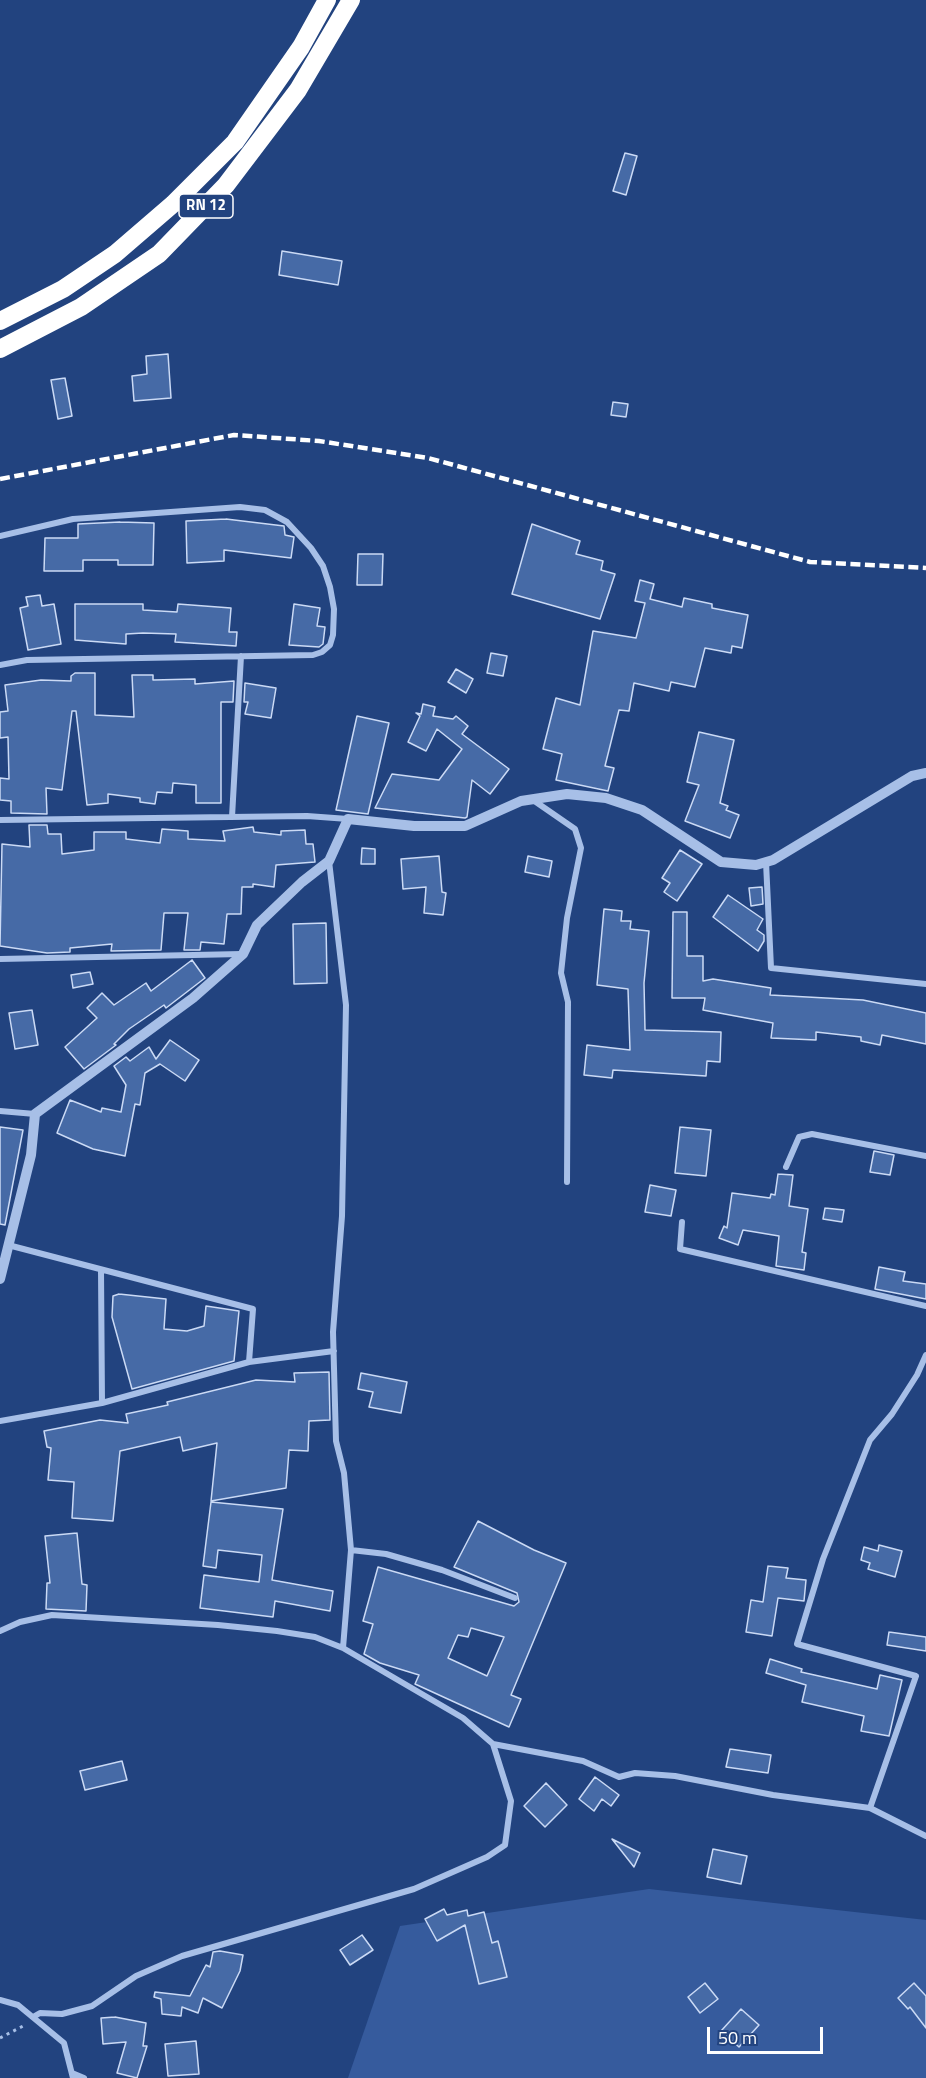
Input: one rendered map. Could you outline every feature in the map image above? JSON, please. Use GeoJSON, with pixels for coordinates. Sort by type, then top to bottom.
{"type":"FeatureCollection","features":[{"type":"Feature","properties":{"kind":"highway","name":"RN 12"},"geometry":{"type":"LineString","coordinates":[[0,321],[63,289],[115,254],[173,204],[235,142],[300,47],[327,0]]}},
{"type":"Feature","properties":{"kind":"highway","name":"RN 12"},"geometry":{"type":"LineString","coordinates":[[0,349],[81,307],[159,254],[233,176],[298,90],[351,0]]}},
{"type":"Feature","properties":{"kind":"street"},"geometry":{"type":"LineString","coordinates":[[0,536],[73,519],[252,507],[277,515],[311,548],[323,566],[334,609],[332,640],[326,649],[313,655],[27,660],[0,664]]}},
{"type":"Feature","properties":{"kind":"street"},"geometry":{"type":"LineString","coordinates":[[232,817],[241,656]]}},
{"type":"Feature","properties":{"kind":"street"},"geometry":{"type":"LineString","coordinates":[[0,820],[232,817],[348,819],[414,826],[465,826],[521,801],[567,794],[606,798],[642,810],[721,862],[738,865],[766,862],[789,851],[912,776],[926,773]]}},
{"type":"Feature","properties":{"kind":"street"},"geometry":{"type":"LineString","coordinates":[[533,799],[575,829],[581,848],[567,918],[561,973],[568,1002],[567,1182]]}},
{"type":"Feature","properties":{"kind":"street"},"geometry":{"type":"LineString","coordinates":[[0,1111],[35,1114],[193,998],[243,954],[257,925],[302,882],[329,861],[348,819]]}},
{"type":"Feature","properties":{"kind":"street"},"geometry":{"type":"LineString","coordinates":[[329,861],[346,1005],[342,1216],[334,1351],[336,1441],[344,1473],[351,1550],[343,1648]]}},
{"type":"Feature","properties":{"kind":"street"},"geometry":{"type":"LineString","coordinates":[[766,862],[771,968],[926,984]]}},
{"type":"Feature","properties":{"kind":"street"},"geometry":{"type":"LineString","coordinates":[[0,959],[243,954]]}},
{"type":"Feature","properties":{"kind":"street"},"geometry":{"type":"LineString","coordinates":[[0,1279],[31,1155],[35,1114]]}},
{"type":"Feature","properties":{"kind":"street"},"geometry":{"type":"LineString","coordinates":[[786,1167],[799,1137],[812,1134],[926,1156]]}},
{"type":"Feature","properties":{"kind":"street"},"geometry":{"type":"LineString","coordinates":[[682,1221],[680,1249],[926,1306]]}},
{"type":"Feature","properties":{"kind":"street"},"geometry":{"type":"LineString","coordinates":[[7,1245],[253,1309],[249,1362]]}},
{"type":"Feature","properties":{"kind":"street"},"geometry":{"type":"LineString","coordinates":[[101,1270],[102,1403]]}},
{"type":"Feature","properties":{"kind":"street"},"geometry":{"type":"LineString","coordinates":[[0,1421],[102,1403],[249,1362],[334,1351]]}},
{"type":"Feature","properties":{"kind":"street"},"geometry":{"type":"LineString","coordinates":[[870,1808],[916,1676],[797,1644],[823,1559],[870,1440],[898,1404],[917,1375],[926,1355]]}},
{"type":"Feature","properties":{"kind":"street"},"geometry":{"type":"LineString","coordinates":[[351,1550],[386,1554],[442,1570],[515,1598]]}},
{"type":"Feature","properties":{"kind":"street"},"geometry":{"type":"LineString","coordinates":[[0,1631],[20,1622],[52,1615],[218,1624],[297,1634],[343,1648],[463,1718],[493,1744],[583,1761],[619,1777],[635,1773],[675,1776],[773,1795],[870,1808],[926,1836]]}},
{"type":"Feature","properties":{"kind":"street"},"geometry":{"type":"LineString","coordinates":[[33,2017],[40,2013],[62,2014],[92,2006],[136,1976],[182,1956],[414,1888],[487,1857],[505,1845],[511,1802],[493,1744]]}},
{"type":"Feature","properties":{"kind":"street"},"geometry":{"type":"LineString","coordinates":[[0,2000],[18,2005],[64,2043],[72,2076],[84,2078]]}},
{"type":"Feature","properties":{"kind":"path"},"geometry":{"type":"LineString","coordinates":[[0,2038],[23,2027],[33,2017]]}},
{"type":"Feature","properties":{"kind":"shaded area"},"geometry":{"type":"Polygon","coordinates":[[[649,1889],[926,1920],[926,2078],[348,2078],[400,1926],[649,1889]]]}},
{"type":"Feature","properties":{"kind":"building"},"geometry":{"type":"Polygon","coordinates":[[[625,153],[637,156],[626,195],[613,191],[625,153]]]}},
{"type":"Feature","properties":{"kind":"building"},"geometry":{"type":"Polygon","coordinates":[[[282,251],[342,261],[338,285],[279,275],[282,251]]]}},
{"type":"Feature","properties":{"kind":"building"},"geometry":{"type":"Polygon","coordinates":[[[168,354],[171,398],[134,401],[132,376],[147,374],[146,356],[168,354]]]}},
{"type":"Feature","properties":{"kind":"building"},"geometry":{"type":"Polygon","coordinates":[[[65,378],[72,416],[58,419],[51,380],[65,378]]]}},
{"type":"Feature","properties":{"kind":"building"},"geometry":{"type":"Polygon","coordinates":[[[613,402],[628,404],[626,417],[611,415],[613,402]]]}},
{"type":"Feature","properties":{"kind":"building"},"geometry":{"type":"Polygon","coordinates":[[[226,519],[284,526],[285,535],[294,537],[291,558],[224,550],[224,561],[187,563],[186,521],[226,519]]]}},
{"type":"Feature","properties":{"kind":"building"},"geometry":{"type":"Polygon","coordinates":[[[154,523],[153,565],[118,565],[118,560],[83,560],[83,571],[44,571],[45,538],[78,538],[78,524],[154,523]]]}},
{"type":"Feature","properties":{"kind":"building"},"geometry":{"type":"Polygon","coordinates":[[[532,524],[580,541],[576,554],[603,561],[601,570],[615,574],[600,619],[512,594],[532,524]]]}},
{"type":"Feature","properties":{"kind":"building"},"geometry":{"type":"Polygon","coordinates":[[[358,554],[383,554],[382,585],[357,585],[358,554]]]}},
{"type":"Feature","properties":{"kind":"building"},"geometry":{"type":"Polygon","coordinates":[[[640,580],[654,584],[650,599],[682,607],[684,598],[712,604],[712,608],[748,615],[742,648],[732,646],[731,653],[705,648],[695,687],[671,682],[669,691],[634,683],[629,711],[619,710],[605,766],[614,768],[608,791],[556,780],[562,754],[543,749],[556,698],[580,705],[593,631],[636,638],[645,603],[635,601],[640,580]]]}},
{"type":"Feature","properties":{"kind":"building"},"geometry":{"type":"Polygon","coordinates":[[[40,595],[42,606],[54,604],[61,644],[28,650],[20,608],[28,606],[26,597],[40,595]]]}},
{"type":"Feature","properties":{"kind":"building"},"geometry":{"type":"Polygon","coordinates":[[[75,604],[143,604],[143,610],[177,612],[178,604],[231,608],[229,632],[237,632],[236,646],[175,642],[176,634],[126,634],[126,644],[75,640],[75,604]]]}},
{"type":"Feature","properties":{"kind":"building"},"geometry":{"type":"Polygon","coordinates":[[[294,604],[320,608],[317,626],[325,627],[323,644],[319,647],[289,645],[294,604]]]}},
{"type":"Feature","properties":{"kind":"building"},"geometry":{"type":"Polygon","coordinates":[[[491,653],[507,656],[503,676],[487,673],[491,653]]]}},
{"type":"Feature","properties":{"kind":"building"},"geometry":{"type":"Polygon","coordinates":[[[456,669],[473,679],[466,693],[448,682],[456,669]]]}},
{"type":"Feature","properties":{"kind":"building"},"geometry":{"type":"Polygon","coordinates":[[[75,673],[95,673],[95,715],[134,717],[132,675],[153,675],[153,680],[195,679],[195,684],[234,681],[233,702],[221,702],[221,803],[196,803],[196,785],[173,783],[172,793],[157,792],[155,804],[140,802],[140,798],[108,794],[108,803],[87,805],[76,711],[72,711],[62,790],[46,788],[47,814],[11,813],[11,801],[0,800],[0,778],[9,779],[8,737],[0,738],[0,712],[8,711],[5,685],[41,680],[71,681],[71,676],[75,673]]]}},
{"type":"Feature","properties":{"kind":"building"},"geometry":{"type":"Polygon","coordinates":[[[245,683],[276,688],[271,718],[245,714],[248,702],[244,702],[245,683]]]}},
{"type":"Feature","properties":{"kind":"building"},"geometry":{"type":"Polygon","coordinates":[[[423,704],[435,707],[433,716],[453,719],[456,716],[468,726],[462,734],[509,769],[490,794],[472,780],[465,818],[375,808],[392,774],[439,780],[462,749],[437,729],[426,751],[408,742],[420,716],[416,713],[421,714],[423,704]]]}},
{"type":"Feature","properties":{"kind":"building"},"geometry":{"type":"Polygon","coordinates":[[[357,716],[389,723],[368,814],[336,810],[357,716]]]}},
{"type":"Feature","properties":{"kind":"building"},"geometry":{"type":"Polygon","coordinates":[[[699,732],[734,740],[720,803],[728,806],[726,810],[739,815],[730,838],[685,821],[699,785],[687,782],[699,732]]]}},
{"type":"Feature","properties":{"kind":"building"},"geometry":{"type":"Polygon","coordinates":[[[29,825],[47,825],[48,834],[61,834],[62,854],[94,850],[94,832],[126,832],[126,839],[160,843],[162,829],[188,831],[188,839],[225,841],[223,831],[253,827],[254,832],[281,835],[281,831],[305,830],[306,844],[313,844],[315,862],[276,865],[274,887],[253,884],[253,887],[242,887],[241,914],[227,914],[224,944],[201,942],[200,950],[184,950],[188,913],[164,913],[161,950],[111,951],[112,944],[70,948],[70,952],[47,953],[0,946],[2,844],[30,847],[29,825]]]}},
{"type":"Feature","properties":{"kind":"building"},"geometry":{"type":"Polygon","coordinates":[[[362,848],[375,849],[375,864],[361,864],[362,848]]]}},
{"type":"Feature","properties":{"kind":"building"},"geometry":{"type":"Polygon","coordinates":[[[680,850],[702,864],[677,901],[664,892],[670,883],[662,878],[680,850]]]}},
{"type":"Feature","properties":{"kind":"building"},"geometry":{"type":"Polygon","coordinates":[[[439,856],[442,892],[446,893],[443,915],[424,913],[426,887],[403,889],[401,859],[439,856]]]}},
{"type":"Feature","properties":{"kind":"building"},"geometry":{"type":"Polygon","coordinates":[[[528,856],[552,861],[549,877],[525,872],[528,856]]]}},
{"type":"Feature","properties":{"kind":"building"},"geometry":{"type":"Polygon","coordinates":[[[762,887],[763,904],[751,906],[749,888],[762,887]]]}},
{"type":"Feature","properties":{"kind":"building"},"geometry":{"type":"Polygon","coordinates":[[[728,895],[763,919],[757,930],[764,935],[764,941],[758,951],[713,917],[728,895]]]}},
{"type":"Feature","properties":{"kind":"building"},"geometry":{"type":"Polygon","coordinates":[[[604,909],[622,911],[621,921],[631,921],[630,929],[649,931],[644,983],[645,1030],[721,1032],[720,1062],[707,1061],[706,1076],[613,1070],[612,1078],[584,1075],[587,1045],[630,1050],[628,989],[597,985],[604,909]]]}},
{"type":"Feature","properties":{"kind":"building"},"geometry":{"type":"Polygon","coordinates":[[[673,912],[687,912],[687,956],[703,956],[703,981],[713,979],[771,988],[770,995],[863,1000],[926,1013],[926,1044],[882,1035],[880,1045],[861,1041],[861,1037],[816,1032],[816,1040],[771,1038],[773,1023],[703,1010],[705,998],[672,998],[673,912]]]}},
{"type":"Feature","properties":{"kind":"building"},"geometry":{"type":"Polygon","coordinates":[[[326,923],[327,983],[294,984],[293,924],[326,923]]]}},
{"type":"Feature","properties":{"kind":"building"},"geometry":{"type":"Polygon","coordinates":[[[192,960],[205,978],[166,1008],[164,1005],[129,1029],[114,1044],[116,1045],[84,1069],[65,1047],[97,1018],[87,1008],[102,993],[114,1005],[146,983],[151,991],[192,960]]]}},
{"type":"Feature","properties":{"kind":"building"},"geometry":{"type":"Polygon","coordinates":[[[90,972],[93,984],[73,988],[71,975],[90,972]]]}},
{"type":"Feature","properties":{"kind":"building"},"geometry":{"type":"Polygon","coordinates":[[[32,1010],[38,1045],[15,1049],[9,1013],[32,1010]]]}},
{"type":"Feature","properties":{"kind":"building"},"geometry":{"type":"Polygon","coordinates":[[[170,1040],[199,1060],[185,1081],[160,1064],[145,1073],[140,1105],[135,1104],[125,1156],[93,1149],[57,1133],[70,1100],[101,1112],[102,1108],[121,1112],[126,1085],[114,1066],[126,1057],[130,1061],[149,1047],[156,1059],[170,1040]]]}},
{"type":"Feature","properties":{"kind":"building"},"geometry":{"type":"Polygon","coordinates":[[[0,1127],[23,1130],[5,1225],[0,1224],[0,1127]]]}},
{"type":"Feature","properties":{"kind":"building"},"geometry":{"type":"Polygon","coordinates":[[[680,1127],[711,1130],[706,1176],[675,1173],[680,1127]]]}},
{"type":"Feature","properties":{"kind":"building"},"geometry":{"type":"Polygon","coordinates":[[[874,1151],[894,1155],[890,1175],[870,1172],[874,1151]]]}},
{"type":"Feature","properties":{"kind":"building"},"geometry":{"type":"Polygon","coordinates":[[[778,1174],[793,1175],[789,1206],[808,1209],[802,1252],[806,1253],[804,1270],[776,1266],[779,1236],[743,1230],[738,1245],[719,1238],[724,1226],[727,1228],[732,1193],[770,1198],[771,1194],[775,1195],[778,1174]]]}},
{"type":"Feature","properties":{"kind":"building"},"geometry":{"type":"Polygon","coordinates":[[[650,1185],[676,1190],[671,1216],[645,1212],[650,1185]]]}},
{"type":"Feature","properties":{"kind":"building"},"geometry":{"type":"Polygon","coordinates":[[[825,1208],[844,1210],[842,1222],[823,1219],[825,1208]]]}},
{"type":"Feature","properties":{"kind":"building"},"geometry":{"type":"Polygon","coordinates":[[[879,1267],[905,1272],[903,1281],[926,1284],[926,1299],[875,1289],[879,1267]]]}},
{"type":"Feature","properties":{"kind":"building"},"geometry":{"type":"Polygon","coordinates":[[[119,1294],[166,1299],[164,1329],[187,1331],[204,1326],[206,1306],[239,1311],[234,1361],[132,1389],[112,1317],[113,1296],[119,1294]]]}},
{"type":"Feature","properties":{"kind":"building"},"geometry":{"type":"Polygon","coordinates":[[[329,1372],[330,1420],[309,1421],[308,1451],[289,1450],[286,1488],[211,1501],[217,1443],[183,1451],[180,1437],[120,1451],[113,1521],[72,1518],[74,1482],[48,1480],[51,1448],[47,1447],[44,1431],[100,1420],[128,1423],[126,1414],[168,1405],[167,1402],[256,1380],[295,1382],[294,1373],[329,1372]]]}},
{"type":"Feature","properties":{"kind":"building"},"geometry":{"type":"Polygon","coordinates":[[[361,1373],[407,1382],[401,1413],[369,1407],[373,1392],[358,1389],[361,1373]]]}},
{"type":"Feature","properties":{"kind":"building"},"geometry":{"type":"Polygon","coordinates":[[[211,1502],[283,1509],[272,1580],[333,1591],[330,1611],[275,1601],[273,1617],[200,1608],[204,1575],[259,1582],[262,1555],[218,1550],[216,1568],[203,1566],[211,1502]]]}},
{"type":"Feature","properties":{"kind":"building"},"geometry":{"type":"Polygon","coordinates":[[[478,1521],[534,1550],[566,1563],[511,1695],[521,1699],[509,1727],[415,1684],[419,1675],[380,1663],[364,1654],[373,1624],[363,1621],[378,1567],[514,1606],[519,1602],[517,1593],[454,1567],[478,1521]],[[471,1628],[468,1637],[458,1635],[448,1658],[487,1676],[504,1637],[471,1628]]]}},
{"type":"Feature","properties":{"kind":"building"},"geometry":{"type":"Polygon","coordinates":[[[77,1533],[82,1584],[87,1585],[86,1611],[46,1609],[47,1583],[50,1583],[45,1536],[77,1533]]]}},
{"type":"Feature","properties":{"kind":"building"},"geometry":{"type":"Polygon","coordinates":[[[879,1545],[902,1551],[895,1577],[868,1569],[870,1563],[861,1560],[864,1547],[878,1551],[879,1545]]]}},
{"type":"Feature","properties":{"kind":"building"},"geometry":{"type":"Polygon","coordinates":[[[768,1566],[788,1568],[786,1578],[806,1580],[804,1601],[778,1598],[772,1636],[746,1632],[751,1600],[763,1602],[768,1566]]]}},
{"type":"Feature","properties":{"kind":"building"},"geometry":{"type":"Polygon","coordinates":[[[889,1632],[926,1637],[926,1651],[887,1645],[889,1632]]]}},
{"type":"Feature","properties":{"kind":"building"},"geometry":{"type":"Polygon","coordinates":[[[770,1659],[802,1669],[801,1672],[877,1689],[880,1675],[902,1680],[889,1736],[861,1731],[864,1716],[802,1702],[806,1685],[766,1673],[770,1659]]]}},
{"type":"Feature","properties":{"kind":"building"},"geometry":{"type":"Polygon","coordinates":[[[730,1749],[771,1755],[768,1773],[726,1767],[730,1749]]]}},
{"type":"Feature","properties":{"kind":"building"},"geometry":{"type":"Polygon","coordinates":[[[122,1761],[127,1780],[85,1790],[80,1771],[122,1761]]]}},
{"type":"Feature","properties":{"kind":"building"},"geometry":{"type":"Polygon","coordinates":[[[595,1777],[619,1795],[611,1806],[602,1799],[594,1811],[579,1799],[595,1777]]]}},
{"type":"Feature","properties":{"kind":"building"},"geometry":{"type":"Polygon","coordinates":[[[546,1783],[567,1805],[545,1827],[524,1806],[546,1783]]]}},
{"type":"Feature","properties":{"kind":"building"},"geometry":{"type":"Polygon","coordinates":[[[612,1839],[640,1853],[634,1867],[612,1839]]]}},
{"type":"Feature","properties":{"kind":"building"},"geometry":{"type":"Polygon","coordinates":[[[713,1849],[747,1856],[741,1884],[707,1877],[713,1849]]]}},
{"type":"Feature","properties":{"kind":"building"},"geometry":{"type":"Polygon","coordinates":[[[444,1909],[447,1915],[467,1910],[468,1916],[484,1912],[492,1943],[498,1941],[507,1977],[479,1984],[465,1925],[437,1941],[425,1919],[444,1909]]]}},
{"type":"Feature","properties":{"kind":"building"},"geometry":{"type":"Polygon","coordinates":[[[362,1935],[373,1950],[350,1965],[340,1950],[362,1935]]]}},
{"type":"Feature","properties":{"kind":"building"},"geometry":{"type":"Polygon","coordinates":[[[213,1952],[243,1955],[240,1971],[222,2008],[203,1998],[198,2013],[182,2007],[181,2016],[162,2014],[161,1999],[154,1997],[155,1992],[190,1996],[206,1965],[210,1967],[213,1952]]]}},
{"type":"Feature","properties":{"kind":"building"},"geometry":{"type":"Polygon","coordinates":[[[705,1983],[718,1999],[700,2013],[688,1997],[705,1983]]]}},
{"type":"Feature","properties":{"kind":"building"},"geometry":{"type":"Polygon","coordinates":[[[914,1983],[926,1996],[926,2028],[910,2007],[908,2009],[898,1998],[914,1983]]]}},
{"type":"Feature","properties":{"kind":"building"},"geometry":{"type":"Polygon","coordinates":[[[741,2009],[759,2025],[739,2047],[721,2031],[741,2009]]]}},
{"type":"Feature","properties":{"kind":"building"},"geometry":{"type":"Polygon","coordinates":[[[115,2017],[146,2023],[143,2046],[147,2046],[137,2078],[117,2073],[126,2042],[103,2044],[101,2018],[115,2017]]]}},
{"type":"Feature","properties":{"kind":"building"},"geometry":{"type":"Polygon","coordinates":[[[196,2041],[199,2074],[168,2076],[165,2044],[196,2041]]]}},
{"type":"Feature","properties":{"kind":"railway"},"geometry":{"type":"LineString","coordinates":[[0,479],[234,435],[319,441],[428,458],[810,562],[926,568]]}}]}
